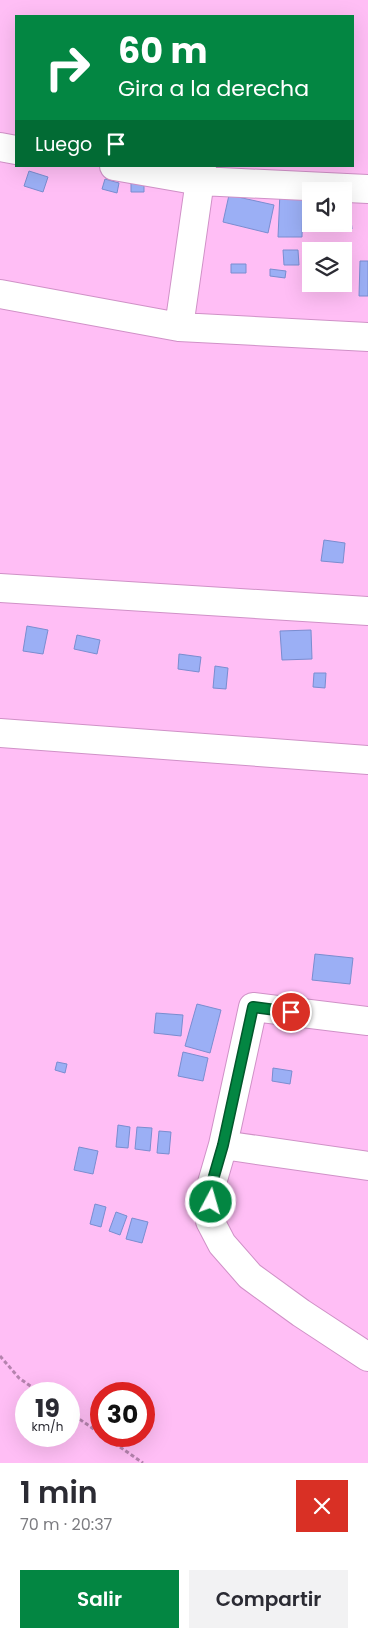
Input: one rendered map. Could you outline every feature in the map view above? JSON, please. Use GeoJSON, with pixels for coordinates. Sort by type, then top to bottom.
{"type":"FeatureCollection","features":[{"type":"Feature","properties":{"kind":"street"},"geometry":{"type":"LineString","coordinates":[[0,147],[15,150]]}},
{"type":"Feature","properties":{"kind":"street"},"geometry":{"type":"LineString","coordinates":[[125,167],[368,190]]}},
{"type":"Feature","properties":{"kind":"street"},"geometry":{"type":"LineString","coordinates":[[180,327],[201,174]]}},
{"type":"Feature","properties":{"kind":"street"},"geometry":{"type":"LineString","coordinates":[[0,294],[180,327],[368,338]]}},
{"type":"Feature","properties":{"kind":"street"},"geometry":{"type":"LineString","coordinates":[[0,588],[368,611]]}},
{"type":"Feature","properties":{"kind":"street"},"geometry":{"type":"LineString","coordinates":[[0,733],[368,760]]}},
{"type":"Feature","properties":{"kind":"street"},"geometry":{"type":"LineString","coordinates":[[368,1021],[253,1007],[223,1145],[212,1183],[210,1221],[222,1244],[250,1276],[368,1358]]}},
{"type":"Feature","properties":{"kind":"street"},"geometry":{"type":"LineString","coordinates":[[223,1145],[368,1166]]}},
{"type":"Feature","properties":{"kind":"path"},"geometry":{"type":"LineString","coordinates":[[0,1356],[25,1382]]}},
{"type":"Feature","properties":{"kind":"path"},"geometry":{"type":"LineString","coordinates":[[120,1447],[143,1463]]}},
{"type":"Feature","properties":{"kind":"building"},"geometry":{"type":"Polygon","coordinates":[[[29,171],[48,177],[43,192],[24,186],[29,171]]]}},
{"type":"Feature","properties":{"kind":"building"},"geometry":{"type":"Polygon","coordinates":[[[105,179],[119,183],[117,193],[102,189],[105,179]]]}},
{"type":"Feature","properties":{"kind":"building"},"geometry":{"type":"Polygon","coordinates":[[[131,180],[144,180],[144,192],[131,192],[131,180]]]}},
{"type":"Feature","properties":{"kind":"building"},"geometry":{"type":"Polygon","coordinates":[[[280,192],[302,192],[302,237],[278,237],[280,192]]]}},
{"type":"Feature","properties":{"kind":"building"},"geometry":{"type":"Polygon","coordinates":[[[229,195],[274,205],[268,233],[223,222],[229,195]]]}},
{"type":"Feature","properties":{"kind":"building"},"geometry":{"type":"Polygon","coordinates":[[[283,250],[298,250],[299,265],[284,265],[283,250]]]}},
{"type":"Feature","properties":{"kind":"building"},"geometry":{"type":"Polygon","coordinates":[[[360,261],[368,261],[368,296],[359,296],[360,261]]]}},
{"type":"Feature","properties":{"kind":"building"},"geometry":{"type":"Polygon","coordinates":[[[231,264],[246,264],[246,273],[231,273],[231,264]]]}},
{"type":"Feature","properties":{"kind":"building"},"geometry":{"type":"Polygon","coordinates":[[[270,269],[286,271],[285,278],[270,276],[270,269]]]}},
{"type":"Feature","properties":{"kind":"building"},"geometry":{"type":"Polygon","coordinates":[[[324,540],[345,543],[343,563],[321,561],[324,540]]]}},
{"type":"Feature","properties":{"kind":"building"},"geometry":{"type":"Polygon","coordinates":[[[27,626],[48,630],[43,654],[23,651],[27,626]]]}},
{"type":"Feature","properties":{"kind":"building"},"geometry":{"type":"Polygon","coordinates":[[[311,630],[312,659],[282,660],[280,631],[311,630]]]}},
{"type":"Feature","properties":{"kind":"building"},"geometry":{"type":"Polygon","coordinates":[[[77,635],[100,640],[97,654],[74,649],[77,635]]]}},
{"type":"Feature","properties":{"kind":"building"},"geometry":{"type":"Polygon","coordinates":[[[179,654],[201,657],[199,672],[178,669],[179,654]]]}},
{"type":"Feature","properties":{"kind":"building"},"geometry":{"type":"Polygon","coordinates":[[[215,666],[228,668],[226,689],[213,688],[215,666]]]}},
{"type":"Feature","properties":{"kind":"building"},"geometry":{"type":"Polygon","coordinates":[[[314,673],[326,673],[325,688],[313,687],[314,673]]]}},
{"type":"Feature","properties":{"kind":"building"},"geometry":{"type":"Polygon","coordinates":[[[315,954],[353,958],[350,984],[312,980],[315,954]]]}},
{"type":"Feature","properties":{"kind":"building"},"geometry":{"type":"Polygon","coordinates":[[[197,1004],[221,1010],[210,1053],[185,1046],[197,1004]]]}},
{"type":"Feature","properties":{"kind":"building"},"geometry":{"type":"Polygon","coordinates":[[[156,1013],[183,1015],[181,1036],[154,1033],[156,1013]]]}},
{"type":"Feature","properties":{"kind":"building"},"geometry":{"type":"Polygon","coordinates":[[[183,1052],[208,1058],[203,1081],[178,1076],[183,1052]]]}},
{"type":"Feature","properties":{"kind":"building"},"geometry":{"type":"Polygon","coordinates":[[[57,1062],[67,1064],[65,1073],[55,1070],[57,1062]]]}},
{"type":"Feature","properties":{"kind":"building"},"geometry":{"type":"Polygon","coordinates":[[[273,1068],[292,1071],[290,1084],[272,1081],[273,1068]]]}},
{"type":"Feature","properties":{"kind":"building"},"geometry":{"type":"Polygon","coordinates":[[[118,1125],[130,1127],[128,1148],[116,1147],[118,1125]]]}},
{"type":"Feature","properties":{"kind":"building"},"geometry":{"type":"Polygon","coordinates":[[[137,1127],[152,1128],[150,1151],[135,1149],[137,1127]]]}},
{"type":"Feature","properties":{"kind":"building"},"geometry":{"type":"Polygon","coordinates":[[[159,1131],[171,1132],[169,1154],[157,1153],[159,1131]]]}},
{"type":"Feature","properties":{"kind":"building"},"geometry":{"type":"Polygon","coordinates":[[[79,1147],[98,1151],[93,1174],[74,1170],[79,1147]]]}},
{"type":"Feature","properties":{"kind":"building"},"geometry":{"type":"Polygon","coordinates":[[[95,1204],[106,1207],[101,1227],[90,1224],[95,1204]]]}},
{"type":"Feature","properties":{"kind":"building"},"geometry":{"type":"Polygon","coordinates":[[[116,1212],[127,1216],[120,1235],[109,1231],[116,1212]]]}},
{"type":"Feature","properties":{"kind":"building"},"geometry":{"type":"Polygon","coordinates":[[[132,1218],[148,1222],[142,1243],[126,1239],[132,1218]]]}},
{"type":"Feature","properties":{"kind":"route"},"geometry":{"type":"LineString","coordinates":[[211,1202],[212,1183],[223,1145],[253,1007],[291,1012]]}}]}
